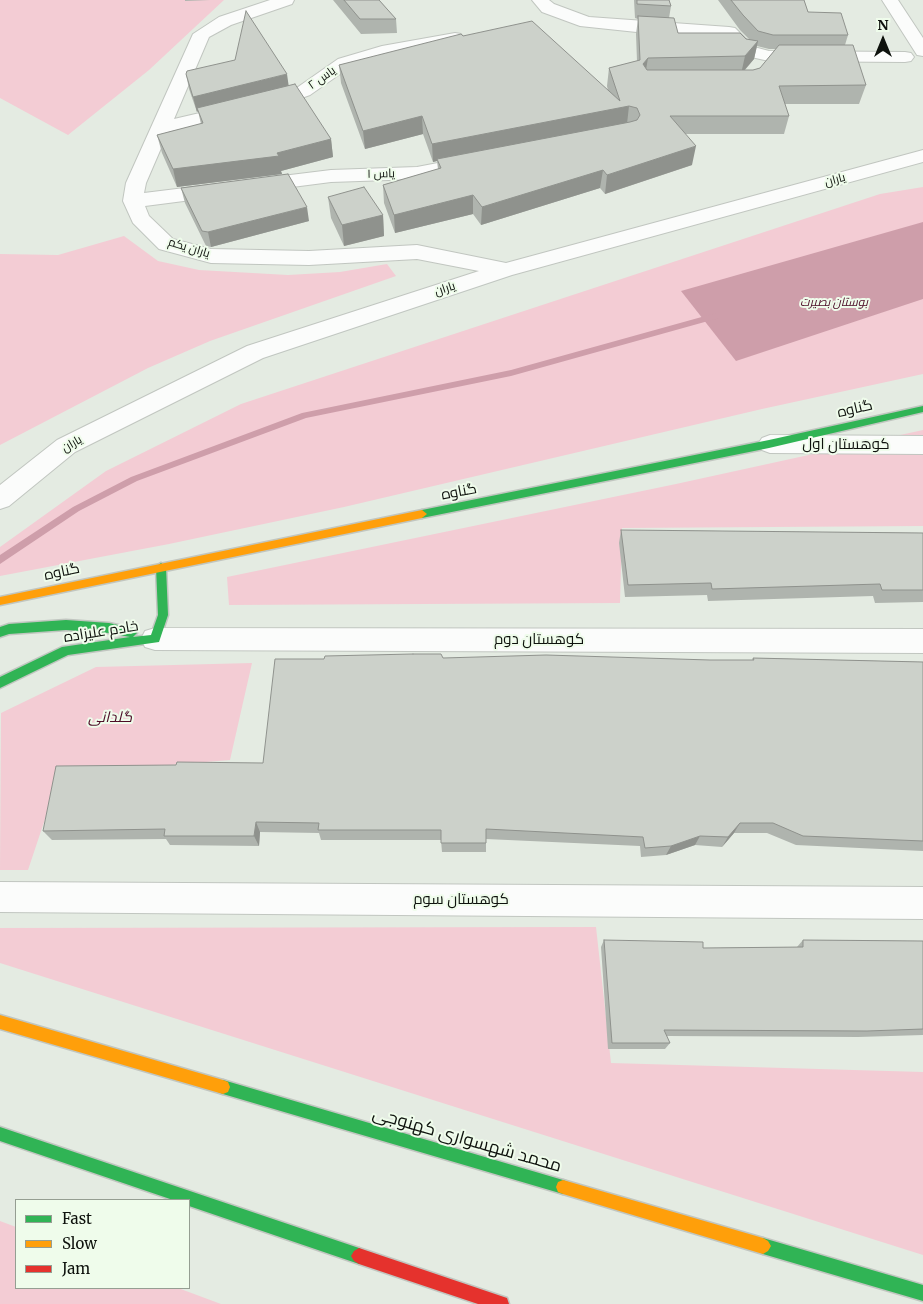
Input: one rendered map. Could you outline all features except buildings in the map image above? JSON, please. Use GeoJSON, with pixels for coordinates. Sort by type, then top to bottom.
{"type":"FeatureCollection","features":[{"type":"Feature","properties":{"kind":"main road","name":"گناوه"},"geometry":{"type":"LineString","coordinates":[[0,602],[161,566],[769,444],[923,409]]}},
{"type":"Feature","properties":{"kind":"main road"},"geometry":{"type":"LineString","coordinates":[[0,632],[66,625],[109,628],[155,639],[162,615],[161,566]]}},
{"type":"Feature","properties":{"kind":"main road","name":"خادم علیزاده"},"geometry":{"type":"LineString","coordinates":[[0,683],[66,650],[155,639]]}},
{"type":"Feature","properties":{"kind":"main road","name":"محمد شهسواری کهنوجی"},"geometry":{"type":"LineString","coordinates":[[0,1022],[923,1293]]}},
{"type":"Feature","properties":{"kind":"main road"},"geometry":{"type":"LineString","coordinates":[[0,1134],[501,1304]]}},
{"type":"Feature","properties":{"kind":"street"},"geometry":{"type":"LineString","coordinates":[[133,201],[136,183],[202,34],[225,21],[286,0]]}},
{"type":"Feature","properties":{"kind":"street"},"geometry":{"type":"LineString","coordinates":[[540,0],[548,8],[586,22],[646,28],[729,32],[748,51],[769,56],[905,57]]}},
{"type":"Feature","properties":{"kind":"street"},"geometry":{"type":"LineString","coordinates":[[890,0],[923,51]]}},
{"type":"Feature","properties":{"kind":"street","name":"یاس ۲"},"geometry":{"type":"LineString","coordinates":[[160,128],[279,100],[304,91],[344,63],[388,50],[455,38]]}},
{"type":"Feature","properties":{"kind":"street"},"geometry":{"type":"LineString","coordinates":[[754,71],[769,56]]}},
{"type":"Feature","properties":{"kind":"street","name":"یاران"},"geometry":{"type":"LineString","coordinates":[[0,499],[66,446],[255,352],[505,270],[923,156]]}},
{"type":"Feature","properties":{"kind":"street","name":"یاس ۱"},"geometry":{"type":"LineString","coordinates":[[133,201],[331,176],[418,173],[484,160]]}},
{"type":"Feature","properties":{"kind":"street","name":"یاران یکم"},"geometry":{"type":"LineString","coordinates":[[133,201],[140,219],[166,244],[211,256],[309,258],[417,252],[505,270]]}},
{"type":"Feature","properties":{"kind":"street","name":"کوهستان اول"},"geometry":{"type":"LineString","coordinates":[[769,444],[923,445]]}},
{"type":"Feature","properties":{"kind":"street","name":"کوهستان دوم"},"geometry":{"type":"LineString","coordinates":[[155,639],[923,641]]}},
{"type":"Feature","properties":{"kind":"street","name":"کوهستان سوم"},"geometry":{"type":"LineString","coordinates":[[0,897],[923,903]]}},
{"type":"Feature","properties":{"kind":"green space"},"geometry":{"type":"Polygon","coordinates":[[[0,0],[224,0],[149,70],[68,135],[0,98],[0,0]]]}},
{"type":"Feature","properties":{"kind":"green space","name":"بوستان بصیرت"},"geometry":{"type":"Polygon","coordinates":[[[923,187],[923,374],[762,409],[344,507],[169,544],[0,576],[0,547],[106,471],[241,404],[880,194],[923,187]]]}},
{"type":"Feature","properties":{"kind":"green space"},"geometry":{"type":"Polygon","coordinates":[[[124,236],[158,261],[199,270],[288,275],[340,272],[387,264],[396,276],[210,341],[148,368],[0,445],[0,254],[58,255],[124,236]]]}},
{"type":"Feature","properties":{"kind":"green space"},"geometry":{"type":"Polygon","coordinates":[[[923,430],[923,526],[622,528],[620,603],[229,605],[227,577],[676,484],[923,430]]]}},
{"type":"Feature","properties":{"kind":"green space","name":"گلدانی"},"geometry":{"type":"Polygon","coordinates":[[[252,663],[230,760],[60,774],[28,870],[0,870],[1,713],[96,667],[252,663]]]}},
{"type":"Feature","properties":{"kind":"green space"},"geometry":{"type":"Polygon","coordinates":[[[596,927],[611,1063],[923,1072],[923,1255],[0,963],[0,928],[596,927]]]}},
{"type":"Feature","properties":{"kind":"green space"},"geometry":{"type":"Polygon","coordinates":[[[0,1221],[15,1227],[15,1289],[181,1289],[221,1304],[0,1304],[0,1221]]]}},
{"type":"Feature","properties":{"kind":"shaded area"},"geometry":{"type":"Polygon","coordinates":[[[923,222],[923,299],[736,361],[681,291],[923,222]]]}},
{"type":"Feature","properties":{"kind":"waterway"},"geometry":{"type":"LineString","coordinates":[[0,560],[76,509],[134,479],[305,415],[511,373],[716,316]]}},
{"type":"Feature","properties":{"kind":"traffic: fast"},"geometry":{"type":"LineString","coordinates":[[422,514],[769,444],[923,409]]}},
{"type":"Feature","properties":{"kind":"traffic: fast"},"geometry":{"type":"LineString","coordinates":[[155,639],[163,615],[161,567]]}},
{"type":"Feature","properties":{"kind":"traffic: fast"},"geometry":{"type":"LineString","coordinates":[[0,632],[9,629],[66,625],[109,628],[131,633]]}},
{"type":"Feature","properties":{"kind":"traffic: fast"},"geometry":{"type":"LineString","coordinates":[[0,683],[66,650],[155,639]]}},
{"type":"Feature","properties":{"kind":"traffic: fast"},"geometry":{"type":"LineString","coordinates":[[223,1087],[563,1187]]}},
{"type":"Feature","properties":{"kind":"traffic: fast"},"geometry":{"type":"LineString","coordinates":[[0,1134],[359,1256]]}},
{"type":"Feature","properties":{"kind":"traffic: fast"},"geometry":{"type":"LineString","coordinates":[[763,1246],[923,1293]]}},
{"type":"Feature","properties":{"kind":"traffic: slow"},"geometry":{"type":"LineString","coordinates":[[0,601],[422,514]]}},
{"type":"Feature","properties":{"kind":"traffic: slow"},"geometry":{"type":"LineString","coordinates":[[0,1022],[223,1087]]}},
{"type":"Feature","properties":{"kind":"traffic: slow"},"geometry":{"type":"LineString","coordinates":[[563,1187],[763,1246]]}},
{"type":"Feature","properties":{"kind":"traffic: jam"},"geometry":{"type":"LineString","coordinates":[[359,1256],[501,1304]]}}]}
